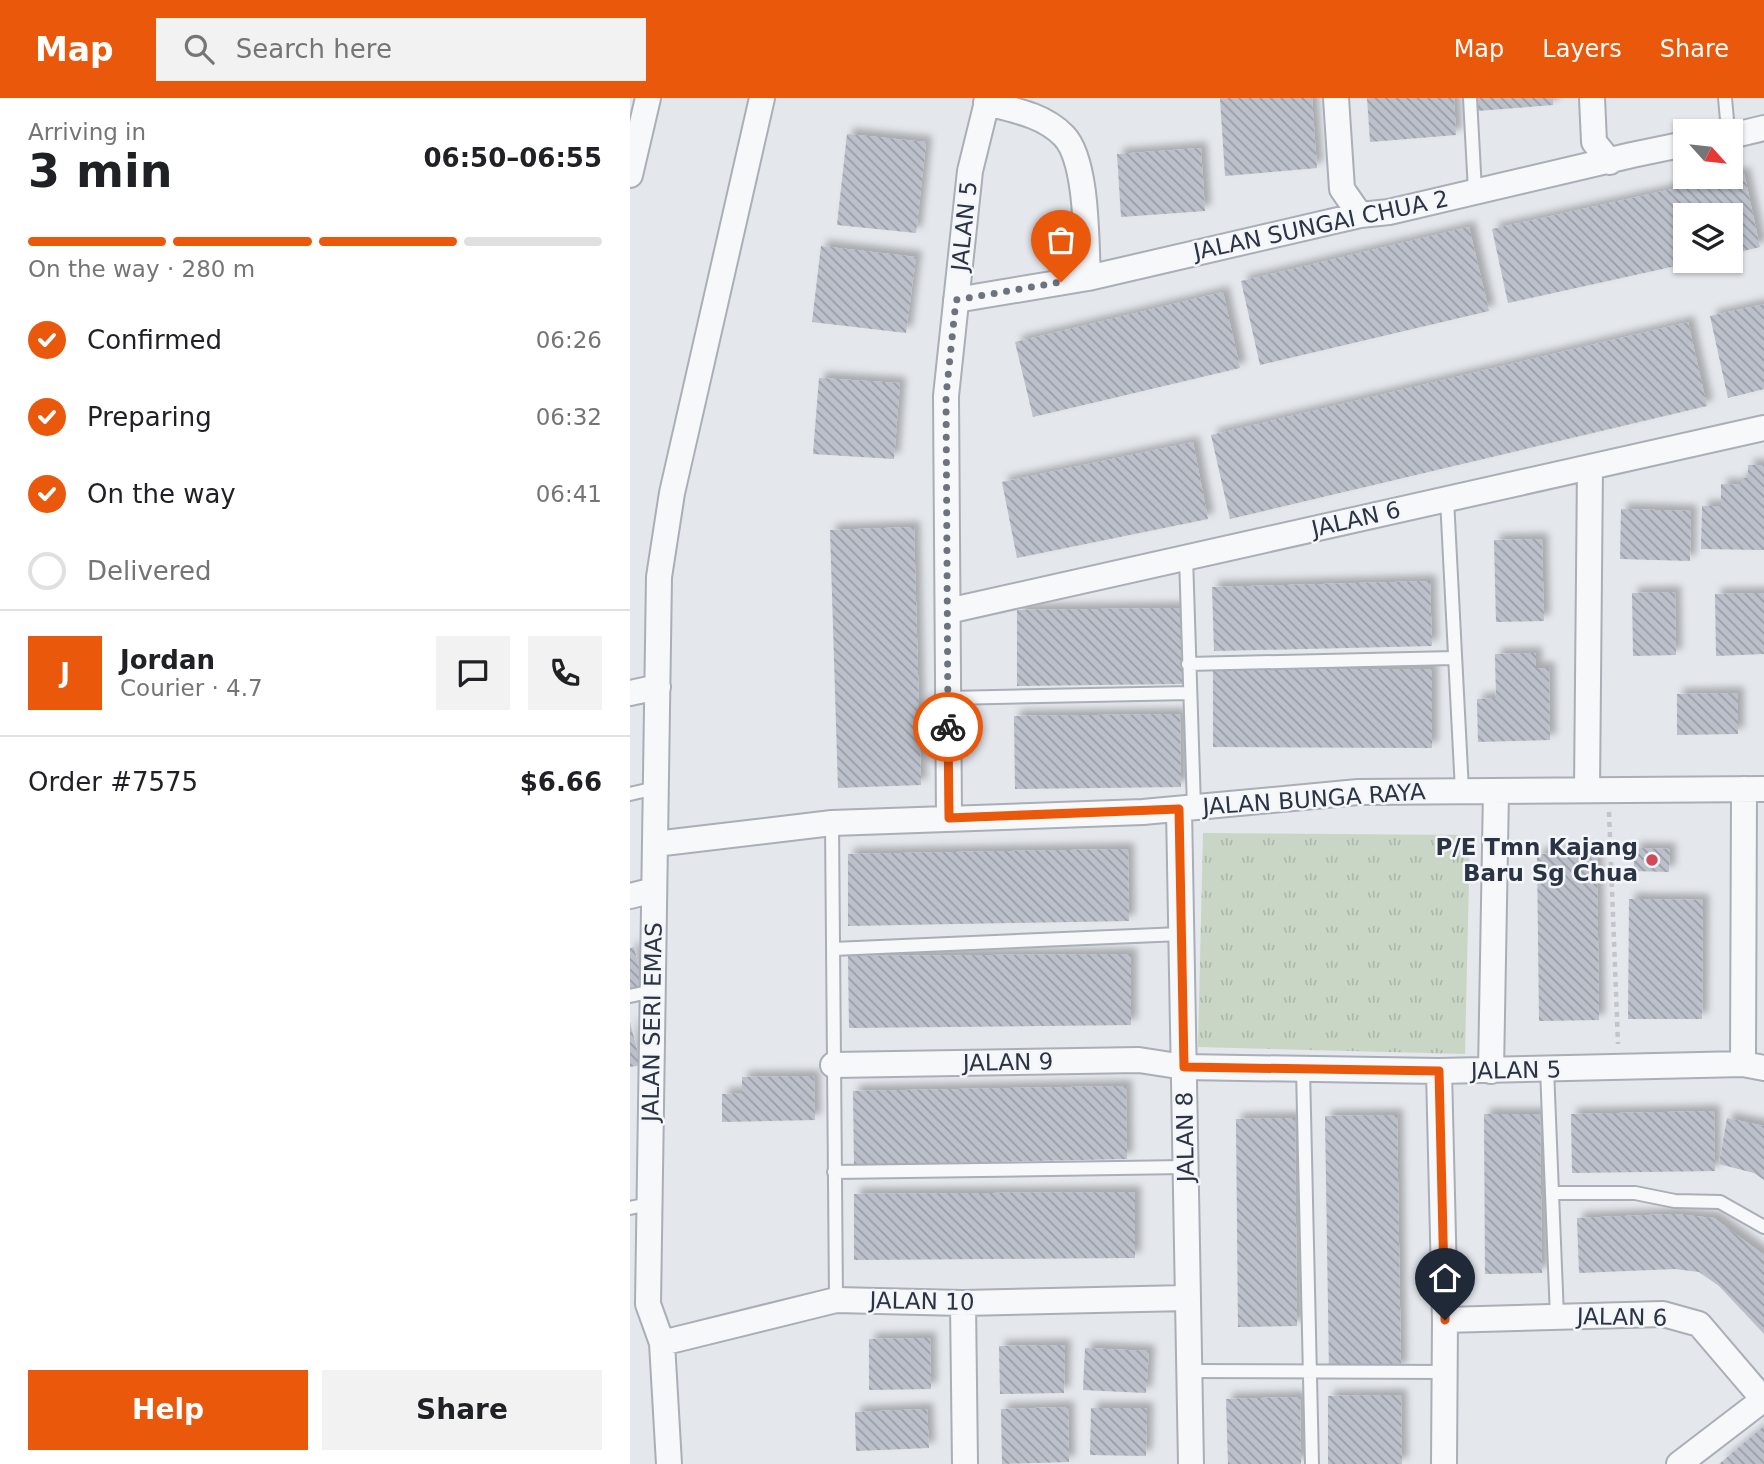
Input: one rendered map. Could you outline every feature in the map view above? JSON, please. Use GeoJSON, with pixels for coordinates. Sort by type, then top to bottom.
{"type":"FeatureCollection","features":[{"type":"Feature","properties":{"kind":"street"},"geometry":{"type":"LineString","coordinates":[[630,175],[648,98]]}},
{"type":"Feature","properties":{"kind":"street","name":"JALAN SERI EMAS"},"geometry":{"type":"LineString","coordinates":[[669,1464],[662,1343],[639,1306],[641,993],[654,890],[659,577],[672,493],[762,98]]}},
{"type":"Feature","properties":{"kind":"street"},"geometry":{"type":"LineString","coordinates":[[1336,98],[1342,189],[1360,215]]}},
{"type":"Feature","properties":{"kind":"street"},"geometry":{"type":"LineString","coordinates":[[1592,98],[1594,142],[1610,162]]}},
{"type":"Feature","properties":{"kind":"street"},"geometry":{"type":"LineString","coordinates":[[987,101],[1044,121],[1066,138],[1077,162],[1083,195],[1088,278]]}},
{"type":"Feature","properties":{"kind":"street","name":"JALAN 5"},"geometry":{"type":"LineString","coordinates":[[949,818],[946,396],[970,171],[987,101]]}},
{"type":"Feature","properties":{"kind":"street"},"geometry":{"type":"LineString","coordinates":[[1743,131],[1764,128]]}},
{"type":"Feature","properties":{"kind":"street","name":"JALAN SUNGAI CHUA 2"},"geometry":{"type":"LineString","coordinates":[[956,300],[1088,278],[1673,147]]}},
{"type":"Feature","properties":{"kind":"street","name":"JALAN 6"},"geometry":{"type":"LineString","coordinates":[[948,611],[1764,428]]}},
{"type":"Feature","properties":{"kind":"street"},"geometry":{"type":"LineString","coordinates":[[1590,467],[1597,790]]}},
{"type":"Feature","properties":{"kind":"street"},"geometry":{"type":"LineString","coordinates":[[630,693],[658,687]]}},
{"type":"Feature","properties":{"kind":"street"},"geometry":{"type":"LineString","coordinates":[[1754,789],[1754,1066]]}},
{"type":"Feature","properties":{"kind":"street","name":"JALAN BUNGA RAYA"},"geometry":{"type":"LineString","coordinates":[[655,844],[832,823],[1186,808],[1359,792],[1754,789]]}},
{"type":"Feature","properties":{"kind":"street"},"geometry":{"type":"LineString","coordinates":[[1491,1071],[1496,791]]}},
{"type":"Feature","properties":{"kind":"street","name":"JALAN 8"},"geometry":{"type":"LineString","coordinates":[[1186,808],[1181,934],[1191,1464]]}},
{"type":"Feature","properties":{"kind":"street"},"geometry":{"type":"LineString","coordinates":[[630,896],[654,890]]}},
{"type":"Feature","properties":{"kind":"street","name":"JALAN 9"},"geometry":{"type":"LineString","coordinates":[[833,1065],[1139,1060],[1184,1067]]}},
{"type":"Feature","properties":{"kind":"street","name":"JALAN 5"},"geometry":{"type":"LineString","coordinates":[[1184,1067],[1491,1071],[1754,1066]]}},
{"type":"Feature","properties":{"kind":"street"},"geometry":{"type":"LineString","coordinates":[[1439,1071],[1445,1320],[1444,1464]]}},
{"type":"Feature","properties":{"kind":"street","name":"JALAN 10"},"geometry":{"type":"LineString","coordinates":[[662,1343],[836,1300],[963,1303],[1187,1298]]}},
{"type":"Feature","properties":{"kind":"street"},"geometry":{"type":"LineString","coordinates":[[963,1303],[965,1464]]}},
{"type":"Feature","properties":{"kind":"street","name":"JALAN 6"},"geometry":{"type":"LineString","coordinates":[[1445,1320],[1663,1314],[1699,1324],[1764,1399]]}},
{"type":"Feature","properties":{"kind":"street"},"geometry":{"type":"LineString","coordinates":[[1679,1464],[1764,1399]]}},
{"type":"Feature","properties":{"kind":"lane"},"geometry":{"type":"LineString","coordinates":[[1470,98],[1475,191]]}},
{"type":"Feature","properties":{"kind":"lane"},"geometry":{"type":"LineString","coordinates":[[1725,98],[1727,119]]}},
{"type":"Feature","properties":{"kind":"lane"},"geometry":{"type":"LineString","coordinates":[[1447,499],[1462,791]]}},
{"type":"Feature","properties":{"kind":"lane"},"geometry":{"type":"LineString","coordinates":[[1186,557],[1190,693],[1186,808]]}},
{"type":"Feature","properties":{"kind":"lane"},"geometry":{"type":"LineString","coordinates":[[1188,664],[1454,658]]}},
{"type":"Feature","properties":{"kind":"lane"},"geometry":{"type":"LineString","coordinates":[[948,698],[1190,693]]}},
{"type":"Feature","properties":{"kind":"lane"},"geometry":{"type":"LineString","coordinates":[[630,794],[656,788]]}},
{"type":"Feature","properties":{"kind":"lane"},"geometry":{"type":"LineString","coordinates":[[832,823],[836,1300]]}},
{"type":"Feature","properties":{"kind":"lane"},"geometry":{"type":"LineString","coordinates":[[833,949],[1181,934]]}},
{"type":"Feature","properties":{"kind":"lane"},"geometry":{"type":"LineString","coordinates":[[1303,1069],[1312,1464]]}},
{"type":"Feature","properties":{"kind":"lane"},"geometry":{"type":"LineString","coordinates":[[1547,1069],[1557,1317]]}},
{"type":"Feature","properties":{"kind":"lane"},"geometry":{"type":"LineString","coordinates":[[834,1172],[1185,1167]]}},
{"type":"Feature","properties":{"kind":"lane"},"geometry":{"type":"LineString","coordinates":[[1552,1192],[1634,1193],[1675,1201],[1720,1202],[1764,1227]]}},
{"type":"Feature","properties":{"kind":"lane"},"geometry":{"type":"LineString","coordinates":[[1189,1371],[1445,1371]]}},
{"type":"Feature","properties":{"kind":"path"},"geometry":{"type":"LineString","coordinates":[[1597,790],[1619,1068]]}},
{"type":"Feature","properties":{"kind":"green space"},"geometry":{"type":"Polygon","coordinates":[[[1203,833],[1470,835],[1465,1054],[1198,1047],[1203,833]]]}},
{"type":"Feature","properties":{"kind":"building"},"geometry":{"type":"Polygon","coordinates":[[[1220,98],[1312,98],[1317,168],[1225,176],[1220,98]]]}},
{"type":"Feature","properties":{"kind":"building"},"geometry":{"type":"Polygon","coordinates":[[[1367,98],[1454,98],[1456,135],[1370,142],[1367,98]]]}},
{"type":"Feature","properties":{"kind":"building"},"geometry":{"type":"Polygon","coordinates":[[[1477,98],[1553,98],[1553,105],[1477,111],[1477,98]]]}},
{"type":"Feature","properties":{"kind":"building"},"geometry":{"type":"Polygon","coordinates":[[[847,134],[926,142],[916,233],[837,225],[847,134]]]}},
{"type":"Feature","properties":{"kind":"building"},"geometry":{"type":"Polygon","coordinates":[[[1201,148],[1205,211],[1121,217],[1117,154],[1201,148]]]}},
{"type":"Feature","properties":{"kind":"building"},"geometry":{"type":"Polygon","coordinates":[[[1743,173],[1760,247],[1743,251],[1743,203],[1673,203],[1673,267],[1508,303],[1492,229],[1673,189],[1743,189],[1743,173]]]}},
{"type":"Feature","properties":{"kind":"building"},"geometry":{"type":"Polygon","coordinates":[[[1469,227],[1489,311],[1260,365],[1241,281],[1469,227]]]}},
{"type":"Feature","properties":{"kind":"building"},"geometry":{"type":"Polygon","coordinates":[[[821,246],[916,257],[906,333],[812,322],[821,246]]]}},
{"type":"Feature","properties":{"kind":"building"},"geometry":{"type":"Polygon","coordinates":[[[1223,292],[1240,368],[1033,417],[1015,342],[1223,292]]]}},
{"type":"Feature","properties":{"kind":"building"},"geometry":{"type":"Polygon","coordinates":[[[1764,304],[1764,389],[1728,398],[1710,316],[1764,304]]]}},
{"type":"Feature","properties":{"kind":"building"},"geometry":{"type":"Polygon","coordinates":[[[1688,322],[1707,406],[1230,519],[1211,435],[1688,322]]]}},
{"type":"Feature","properties":{"kind":"building"},"geometry":{"type":"Polygon","coordinates":[[[819,378],[900,383],[894,459],[813,454],[819,378]]]}},
{"type":"Feature","properties":{"kind":"building"},"geometry":{"type":"Polygon","coordinates":[[[1193,442],[1208,519],[1017,558],[1002,482],[1193,442]]]}},
{"type":"Feature","properties":{"kind":"building"},"geometry":{"type":"Polygon","coordinates":[[[1748,465],[1764,465],[1764,550],[1701,549],[1702,506],[1721,506],[1721,484],[1741,485],[1741,478],[1748,478],[1748,465]]]}},
{"type":"Feature","properties":{"kind":"building"},"geometry":{"type":"Polygon","coordinates":[[[1621,509],[1691,511],[1690,561],[1620,559],[1621,509]]]}},
{"type":"Feature","properties":{"kind":"building"},"geometry":{"type":"Polygon","coordinates":[[[914,527],[921,785],[838,788],[830,530],[914,527]]]}},
{"type":"Feature","properties":{"kind":"building"},"geometry":{"type":"Polygon","coordinates":[[[1542,539],[1544,621],[1496,622],[1494,540],[1542,539]]]}},
{"type":"Feature","properties":{"kind":"building"},"geometry":{"type":"Polygon","coordinates":[[[1430,581],[1432,646],[1214,651],[1212,587],[1430,581]]]}},
{"type":"Feature","properties":{"kind":"building"},"geometry":{"type":"Polygon","coordinates":[[[1675,592],[1676,655],[1633,656],[1632,593],[1675,592]]]}},
{"type":"Feature","properties":{"kind":"building"},"geometry":{"type":"Polygon","coordinates":[[[1764,593],[1764,654],[1716,656],[1715,594],[1764,593]]]}},
{"type":"Feature","properties":{"kind":"building"},"geometry":{"type":"Polygon","coordinates":[[[1181,608],[1182,684],[1017,686],[1017,610],[1181,608]]]}},
{"type":"Feature","properties":{"kind":"building"},"geometry":{"type":"Polygon","coordinates":[[[1536,653],[1536,668],[1549,668],[1550,740],[1478,742],[1477,699],[1496,698],[1495,654],[1536,653]]]}},
{"type":"Feature","properties":{"kind":"building"},"geometry":{"type":"Polygon","coordinates":[[[1213,669],[1432,669],[1432,748],[1213,747],[1213,669]]]}},
{"type":"Feature","properties":{"kind":"building"},"geometry":{"type":"Polygon","coordinates":[[[1738,693],[1738,734],[1677,735],[1677,694],[1738,693]]]}},
{"type":"Feature","properties":{"kind":"building"},"geometry":{"type":"Polygon","coordinates":[[[1180,714],[1181,787],[1015,789],[1014,716],[1180,714]]]}},
{"type":"Feature","properties":{"kind":"building","name":"P/E Tmn Kajang Baru Sg Chua"},"geometry":{"type":"Polygon","coordinates":[[[1634,848],[1670,849],[1669,872],[1634,871],[1634,848]]]}},
{"type":"Feature","properties":{"kind":"building"},"geometry":{"type":"Polygon","coordinates":[[[1128,849],[1129,921],[848,926],[848,854],[1128,849]]]}},
{"type":"Feature","properties":{"kind":"building"},"geometry":{"type":"Polygon","coordinates":[[[1597,853],[1599,1020],[1539,1021],[1537,854],[1597,853]]]}},
{"type":"Feature","properties":{"kind":"building"},"geometry":{"type":"Polygon","coordinates":[[[1629,899],[1703,900],[1702,1019],[1628,1019],[1629,899]]]}},
{"type":"Feature","properties":{"kind":"building"},"geometry":{"type":"Polygon","coordinates":[[[634,947],[644,988],[630,992],[630,948],[634,947]]]}},
{"type":"Feature","properties":{"kind":"building"},"geometry":{"type":"Polygon","coordinates":[[[1131,954],[1131,1025],[849,1028],[848,956],[1131,954]]]}},
{"type":"Feature","properties":{"kind":"building"},"geometry":{"type":"Polygon","coordinates":[[[630,1022],[641,1065],[630,1067],[630,1022]]]}},
{"type":"Feature","properties":{"kind":"building"},"geometry":{"type":"Polygon","coordinates":[[[814,1076],[815,1120],[722,1122],[722,1094],[742,1093],[742,1077],[814,1076]]]}},
{"type":"Feature","properties":{"kind":"building"},"geometry":{"type":"Polygon","coordinates":[[[1126,1086],[1127,1159],[854,1165],[853,1091],[1126,1086]]]}},
{"type":"Feature","properties":{"kind":"building"},"geometry":{"type":"Polygon","coordinates":[[[1714,1111],[1715,1171],[1572,1173],[1571,1114],[1714,1111]]]}},
{"type":"Feature","properties":{"kind":"building"},"geometry":{"type":"Polygon","coordinates":[[[1484,1114],[1540,1114],[1542,1273],[1485,1274],[1484,1114]]]}},
{"type":"Feature","properties":{"kind":"building"},"geometry":{"type":"Polygon","coordinates":[[[1397,1115],[1401,1369],[1329,1371],[1325,1116],[1397,1115]]]}},
{"type":"Feature","properties":{"kind":"building"},"geometry":{"type":"Polygon","coordinates":[[[1295,1118],[1297,1326],[1238,1327],[1236,1119],[1295,1118]]]}},
{"type":"Feature","properties":{"kind":"building"},"geometry":{"type":"Polygon","coordinates":[[[1727,1118],[1764,1126],[1764,1180],[1754,1173],[1719,1164],[1727,1118]]]}},
{"type":"Feature","properties":{"kind":"building"},"geometry":{"type":"Polygon","coordinates":[[[1135,1192],[1135,1258],[854,1260],[854,1194],[1135,1192]]]}},
{"type":"Feature","properties":{"kind":"building"},"geometry":{"type":"Polygon","coordinates":[[[1673,1214],[1714,1218],[1764,1255],[1764,1334],[1719,1286],[1699,1272],[1675,1269],[1579,1273],[1577,1218],[1673,1214]]]}},
{"type":"Feature","properties":{"kind":"building"},"geometry":{"type":"Polygon","coordinates":[[[930,1338],[931,1389],[869,1390],[869,1339],[930,1338]]]}},
{"type":"Feature","properties":{"kind":"building"},"geometry":{"type":"Polygon","coordinates":[[[1065,1345],[1064,1393],[1000,1394],[999,1346],[1065,1345]]]}},
{"type":"Feature","properties":{"kind":"building"},"geometry":{"type":"Polygon","coordinates":[[[1085,1348],[1149,1351],[1146,1393],[1083,1390],[1085,1348]]]}},
{"type":"Feature","properties":{"kind":"building"},"geometry":{"type":"Polygon","coordinates":[[[1401,1395],[1402,1464],[1328,1464],[1328,1396],[1401,1395]]]}},
{"type":"Feature","properties":{"kind":"building"},"geometry":{"type":"Polygon","coordinates":[[[1300,1397],[1301,1464],[1228,1464],[1226,1399],[1300,1397]]]}},
{"type":"Feature","properties":{"kind":"building"},"geometry":{"type":"Polygon","coordinates":[[[1068,1407],[1069,1462],[1002,1464],[1001,1409],[1068,1407]]]}},
{"type":"Feature","properties":{"kind":"building"},"geometry":{"type":"Polygon","coordinates":[[[1091,1408],[1147,1408],[1146,1456],[1090,1455],[1091,1408]]]}},
{"type":"Feature","properties":{"kind":"building"},"geometry":{"type":"Polygon","coordinates":[[[927,1409],[929,1448],[856,1451],[855,1412],[927,1409]]]}},
{"type":"Feature","properties":{"kind":"building"},"geometry":{"type":"Polygon","coordinates":[[[1764,1426],[1764,1464],[1719,1464],[1764,1426]]]}},
{"type":"Feature","properties":{"kind":"way so far"},"geometry":{"type":"LineString","coordinates":[[948,727],[946,396],[956,300],[1061,282]]}},
{"type":"Feature","properties":{"kind":"place","name":"P/E Tmn Kajang Baru Sg Chua"},"geometry":{"type":"Point","coordinates":[1652,860]}},
{"type":"Feature","properties":{"kind":"route"},"geometry":{"type":"LineString","coordinates":[[948,727],[949,818],[1179,809],[1184,1067],[1439,1071],[1445,1320]]}}]}
